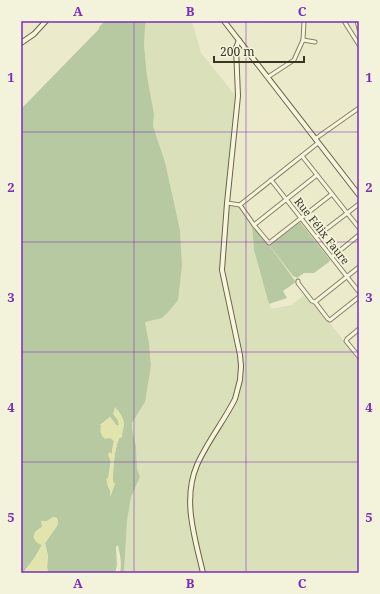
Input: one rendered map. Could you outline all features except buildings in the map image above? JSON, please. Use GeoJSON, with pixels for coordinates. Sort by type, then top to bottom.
{"type":"FeatureCollection","features":[{"type":"Feature","properties":{"kind":"main road"},"geometry":{"type":"LineString","coordinates":[[21,43],[34,34],[46,21]]}},
{"type":"Feature","properties":{"kind":"main road"},"geometry":{"type":"LineString","coordinates":[[224,21],[359,195]]}},
{"type":"Feature","properties":{"kind":"main road"},"geometry":{"type":"LineString","coordinates":[[202,573],[190,514],[192,481],[200,459],[235,399],[241,373],[240,355],[222,270],[238,96],[236,48],[239,40]]}},
{"type":"Feature","properties":{"kind":"street"},"geometry":{"type":"LineString","coordinates":[[268,77],[294,60],[303,40],[304,21]]}},
{"type":"Feature","properties":{"kind":"street"},"geometry":{"type":"LineString","coordinates":[[346,21],[359,45]]}},
{"type":"Feature","properties":{"kind":"street"},"geometry":{"type":"LineString","coordinates":[[357,21],[359,29]]}},
{"type":"Feature","properties":{"kind":"street"},"geometry":{"type":"LineString","coordinates":[[303,40],[315,42]]}},
{"type":"Feature","properties":{"kind":"street"},"geometry":{"type":"LineString","coordinates":[[315,138],[359,108]]}},
{"type":"Feature","properties":{"kind":"street"},"geometry":{"type":"LineString","coordinates":[[227,203],[240,204],[318,143]]}},
{"type":"Feature","properties":{"kind":"street"},"geometry":{"type":"LineString","coordinates":[[302,156],[359,228]]}},
{"type":"Feature","properties":{"kind":"street"},"geometry":{"type":"LineString","coordinates":[[254,225],[317,175]]}},
{"type":"Feature","properties":{"kind":"street","name":"Rue Félix Faure"},"geometry":{"type":"LineString","coordinates":[[271,180],[359,292]]}},
{"type":"Feature","properties":{"kind":"street"},"geometry":{"type":"LineString","coordinates":[[240,204],[254,225],[269,243],[332,194]]}},
{"type":"Feature","properties":{"kind":"street"},"geometry":{"type":"LineString","coordinates":[[316,237],[359,204]]}},
{"type":"Feature","properties":{"kind":"street"},"geometry":{"type":"LineString","coordinates":[[332,257],[359,235]]}},
{"type":"Feature","properties":{"kind":"street"},"geometry":{"type":"LineString","coordinates":[[315,302],[359,267]]}},
{"type":"Feature","properties":{"kind":"street"},"geometry":{"type":"LineString","coordinates":[[298,281],[312,301],[315,302],[330,320],[359,297]]}},
{"type":"Feature","properties":{"kind":"street"},"geometry":{"type":"LineString","coordinates":[[359,329],[346,341],[359,357]]}},
{"type":"Feature","properties":{"kind":"shaded area"},"geometry":{"type":"Polygon","coordinates":[[[105,21],[146,21],[144,45],[147,76],[154,114],[153,126],[165,162],[180,230],[182,265],[178,300],[162,318],[145,322],[151,366],[145,402],[132,423],[136,447],[137,468],[140,477],[131,497],[127,521],[124,573],[120,573],[121,562],[118,545],[116,547],[117,565],[115,573],[48,573],[48,556],[45,543],[57,526],[57,518],[53,517],[47,521],[42,521],[42,545],[23,573],[21,573],[21,109],[99,29],[105,21]],[[113,414],[118,420],[119,425],[117,426],[110,417],[100,425],[102,427],[100,428],[114,441],[107,479],[110,495],[115,484],[113,482],[113,476],[116,449],[119,438],[122,437],[124,425],[113,414]]]}},
{"type":"Feature","properties":{"kind":"shaded area"},"geometry":{"type":"Polygon","coordinates":[[[146,21],[192,21],[201,53],[235,95],[223,216],[220,270],[238,356],[239,373],[233,398],[198,458],[190,481],[188,514],[200,573],[124,573],[127,521],[131,497],[140,477],[137,468],[136,447],[132,423],[145,402],[151,366],[145,321],[182,265],[180,230],[165,162],[153,126],[154,114],[147,76],[144,45],[146,21]]]}},
{"type":"Feature","properties":{"kind":"shaded area"},"geometry":{"type":"Polygon","coordinates":[[[229,206],[237,206],[252,226],[254,250],[271,309],[292,305],[305,294],[314,303],[359,360],[359,573],[205,573],[193,514],[194,482],[202,460],[237,399],[243,373],[242,355],[224,269],[229,206]]]}},
{"type":"Feature","properties":{"kind":"shaded area"},"geometry":{"type":"Polygon","coordinates":[[[300,222],[330,260],[314,273],[304,273],[297,278],[293,276],[270,246],[300,222]]]}},
{"type":"Feature","properties":{"kind":"shaded area"},"geometry":{"type":"Polygon","coordinates":[[[252,226],[269,245],[296,282],[283,291],[287,298],[269,304],[254,250],[252,226]]]}},
{"type":"Feature","properties":{"kind":"sand"},"geometry":{"type":"Polygon","coordinates":[[[115,407],[121,415],[124,424],[122,437],[119,438],[116,449],[113,476],[113,482],[115,484],[110,496],[110,490],[106,478],[108,479],[111,467],[108,454],[110,452],[112,454],[114,441],[110,438],[105,439],[102,436],[100,431],[102,427],[100,425],[110,417],[117,426],[119,425],[118,420],[113,414],[115,407]]]}},
{"type":"Feature","properties":{"kind":"sand"},"geometry":{"type":"Polygon","coordinates":[[[53,517],[57,518],[57,526],[45,543],[48,556],[48,573],[23,573],[42,545],[34,539],[34,534],[42,527],[41,521],[47,521],[53,517]]]}}]}
